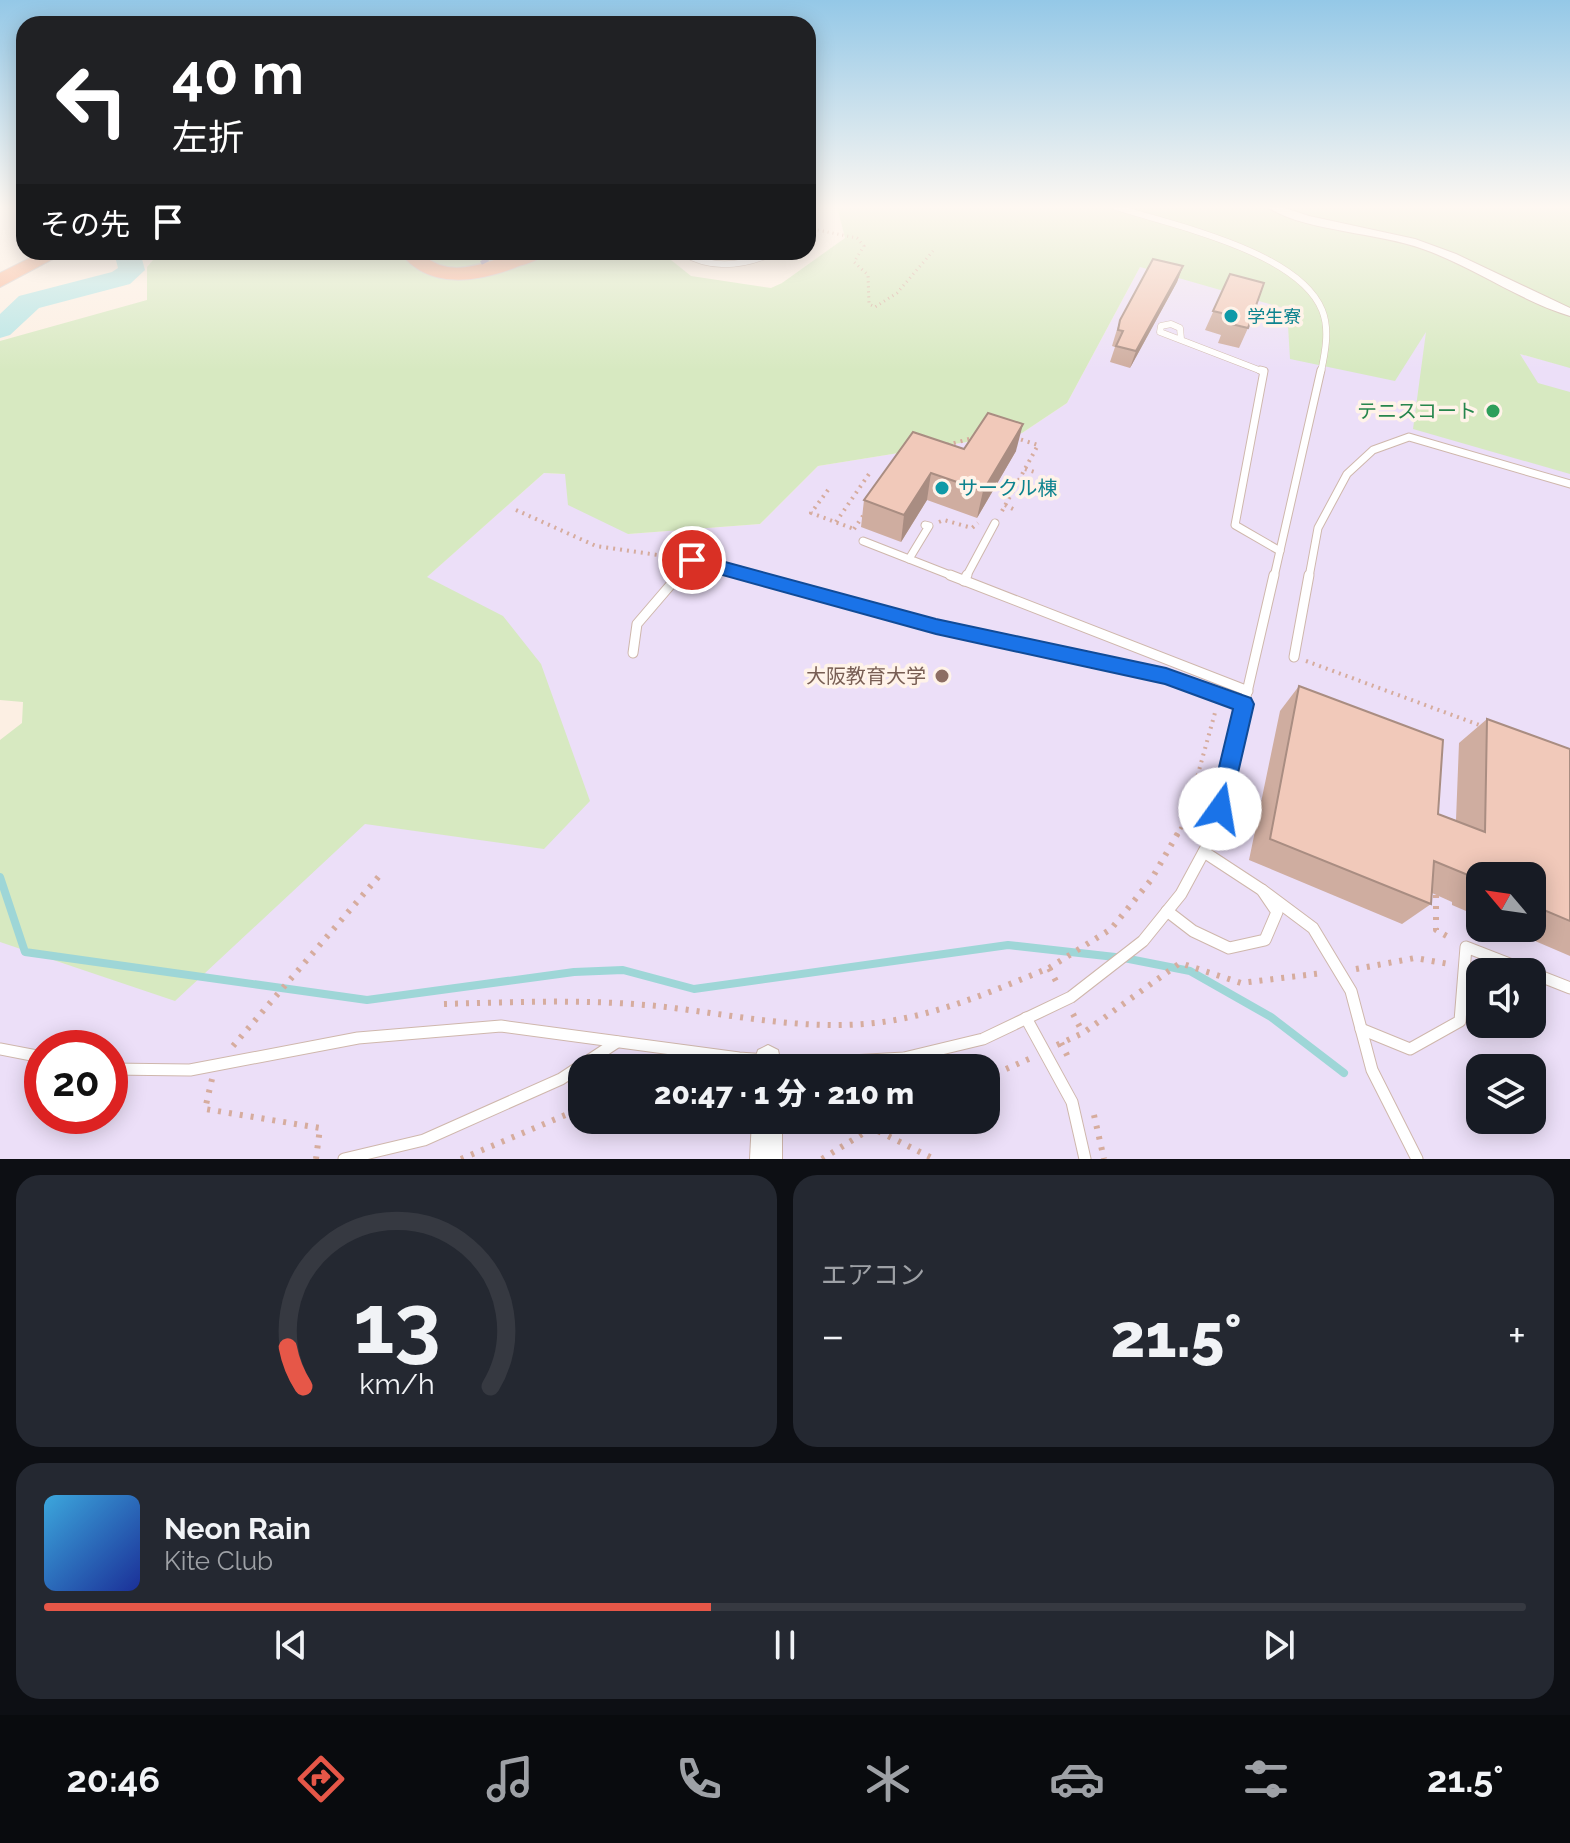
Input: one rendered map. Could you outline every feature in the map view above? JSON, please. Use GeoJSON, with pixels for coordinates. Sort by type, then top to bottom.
{"type":"FeatureCollection","features":[{"type":"Feature","properties":{"kind":"highway"},"geometry":{"type":"LineString","coordinates":[[0,281],[39,261]]}},
{"type":"Feature","properties":{"kind":"highway"},"geometry":{"type":"LineString","coordinates":[[420,261],[429,268],[449,274],[489,270],[513,261]]}},
{"type":"Feature","properties":{"kind":"street"},"geometry":{"type":"LineString","coordinates":[[1463,261],[1570,312]]}},
{"type":"Feature","properties":{"kind":"street"},"geometry":{"type":"LineString","coordinates":[[766,1159],[767,1134]]}},
{"type":"Feature","properties":{"kind":"lane"},"geometry":{"type":"LineString","coordinates":[[702,261],[710,265],[730,266],[746,261]]}},
{"type":"Feature","properties":{"kind":"lane"},"geometry":{"type":"LineString","coordinates":[[921,1054],[983,1039],[1071,997],[1143,941],[1167,911],[1214,835],[1324,358],[1326,320],[1319,304],[1293,277],[1263,261]]}},
{"type":"Feature","properties":{"kind":"lane"},"geometry":{"type":"LineString","coordinates":[[1181,339],[1264,371],[1235,525],[1280,551]]}},
{"type":"Feature","properties":{"kind":"lane"},"geometry":{"type":"LineString","coordinates":[[1294,657],[1318,528],[1347,474],[1373,450],[1409,437],[1570,484]]}},
{"type":"Feature","properties":{"kind":"lane"},"geometry":{"type":"LineString","coordinates":[[964,581],[995,523]]}},
{"type":"Feature","properties":{"kind":"lane"},"geometry":{"type":"LineString","coordinates":[[909,559],[927,525]]}},
{"type":"Feature","properties":{"kind":"lane"},"geometry":{"type":"LineString","coordinates":[[863,541],[1248,691]]}},
{"type":"Feature","properties":{"kind":"lane"},"geometry":{"type":"LineString","coordinates":[[633,653],[637,624],[692,560],[936,627],[1166,676],[1244,704]]}},
{"type":"Feature","properties":{"kind":"lane"},"geometry":{"type":"LineString","coordinates":[[1204,852],[1313,928],[1351,991],[1372,1070],[1417,1159]]}},
{"type":"Feature","properties":{"kind":"lane"},"geometry":{"type":"LineString","coordinates":[[1167,911],[1193,931],[1229,948],[1265,940],[1277,912],[1262,890]]}},
{"type":"Feature","properties":{"kind":"lane"},"geometry":{"type":"LineString","coordinates":[[1361,1029],[1410,1049],[1460,1021],[1466,947],[1495,958]]}},
{"type":"Feature","properties":{"kind":"lane"},"geometry":{"type":"LineString","coordinates":[[1546,978],[1570,988]]}},
{"type":"Feature","properties":{"kind":"lane"},"geometry":{"type":"LineString","coordinates":[[1026,1018],[1072,1102],[1085,1159]]}},
{"type":"Feature","properties":{"kind":"lane"},"geometry":{"type":"LineString","coordinates":[[128,1072],[190,1070],[358,1038],[501,1026],[699,1054]]}},
{"type":"Feature","properties":{"kind":"lane"},"geometry":{"type":"LineString","coordinates":[[344,1159],[424,1140],[561,1079],[617,1042]]}},
{"type":"Feature","properties":{"kind":"lane"},"geometry":{"type":"LineString","coordinates":[[0,1049],[24,1054]]}},
{"type":"Feature","properties":{"kind":"path"},"geometry":{"type":"LineString","coordinates":[[854,261],[868,275],[869,304],[875,307],[891,301],[907,277],[923,261]]}},
{"type":"Feature","properties":{"kind":"path"},"geometry":{"type":"LineString","coordinates":[[942,447],[981,435]]}},
{"type":"Feature","properties":{"kind":"path"},"geometry":{"type":"LineString","coordinates":[[927,525],[944,520],[972,528],[983,519],[995,523],[1038,445],[1009,436]]}},
{"type":"Feature","properties":{"kind":"path"},"geometry":{"type":"LineString","coordinates":[[1025,469],[1038,473]]}},
{"type":"Feature","properties":{"kind":"path"},"geometry":{"type":"LineString","coordinates":[[836,522],[869,474]]}},
{"type":"Feature","properties":{"kind":"path"},"geometry":{"type":"LineString","coordinates":[[828,490],[811,513],[854,529],[863,541]]}},
{"type":"Feature","properties":{"kind":"path"},"geometry":{"type":"LineString","coordinates":[[854,529],[870,505]]}},
{"type":"Feature","properties":{"kind":"path"},"geometry":{"type":"LineString","coordinates":[[1005,505],[1017,511]]}},
{"type":"Feature","properties":{"kind":"path"},"geometry":{"type":"LineString","coordinates":[[516,510],[596,546],[692,560]]}},
{"type":"Feature","properties":{"kind":"path"},"geometry":{"type":"LineString","coordinates":[[1294,657],[1486,728]]}},
{"type":"Feature","properties":{"kind":"path"},"geometry":{"type":"LineString","coordinates":[[444,1004],[525,1002],[653,1006],[789,1023],[876,1023],[970,999],[1049,968],[1111,929],[1151,880],[1185,821],[1224,682]]}},
{"type":"Feature","properties":{"kind":"path"},"geometry":{"type":"LineString","coordinates":[[230,1049],[380,875]]}},
{"type":"Feature","properties":{"kind":"path"},"geometry":{"type":"LineString","coordinates":[[1370,967],[1415,958],[1449,964],[1452,937],[1436,930],[1436,895]]}},
{"type":"Feature","properties":{"kind":"path"},"geometry":{"type":"LineString","coordinates":[[1054,1047],[1083,1033],[1180,963],[1241,983],[1319,973]]}},
{"type":"Feature","properties":{"kind":"path"},"geometry":{"type":"LineString","coordinates":[[1049,968],[1057,983]]}},
{"type":"Feature","properties":{"kind":"path"},"geometry":{"type":"LineString","coordinates":[[1071,1012],[1083,1033]]}},
{"type":"Feature","properties":{"kind":"path"},"geometry":{"type":"LineString","coordinates":[[1000,1072],[1033,1057]]}},
{"type":"Feature","properties":{"kind":"path"},"geometry":{"type":"LineString","coordinates":[[210,1089],[205,1109],[320,1128],[316,1159]]}},
{"type":"Feature","properties":{"kind":"path"},"geometry":{"type":"LineString","coordinates":[[461,1159],[568,1114]]}},
{"type":"Feature","properties":{"kind":"path"},"geometry":{"type":"LineString","coordinates":[[822,1159],[872,1128],[924,1151],[934,1159]]}},
{"type":"Feature","properties":{"kind":"shaded area","name":"大阪教育大学"},"geometry":{"type":"Polygon","coordinates":[[[1140,267],[1427,330],[1570,367],[1570,1159],[0,1159],[0,775],[167,807],[544,473],[565,474],[628,534],[760,524],[818,466],[1022,433],[1067,403],[1140,267]]]}},
{"type":"Feature","properties":{"kind":"green space"},"geometry":{"type":"Polygon","coordinates":[[[152,261],[672,261],[691,276],[771,288],[813,261],[1570,261],[1570,368],[1520,354],[1538,383],[1570,392],[1570,474],[1413,429],[1426,332],[1395,381],[1290,359],[1287,309],[1140,267],[1067,403],[1022,433],[818,466],[760,524],[628,534],[568,505],[565,474],[544,473],[427,577],[503,616],[541,664],[590,801],[544,849],[365,824],[175,1001],[0,942],[0,740],[22,723],[23,702],[0,700],[0,341],[147,300],[147,267],[152,261]]]}},
{"type":"Feature","properties":{"kind":"building"},"geometry":{"type":"Polygon","coordinates":[[[1152,261],[1183,266],[1136,351],[1116,346],[1123,331],[1118,330],[1120,320],[1152,261]]]}},
{"type":"Feature","properties":{"kind":"building"},"geometry":{"type":"Polygon","coordinates":[[[1230,274],[1264,283],[1248,328],[1227,323],[1230,315],[1213,311],[1230,274]]]}},
{"type":"Feature","properties":{"kind":"building"},"geometry":{"type":"Polygon","coordinates":[[[988,413],[1023,424],[983,491],[931,473],[904,515],[864,500],[913,432],[964,449],[988,413]]]}},
{"type":"Feature","properties":{"kind":"building"},"geometry":{"type":"Polygon","coordinates":[[[1299,686],[1443,740],[1438,814],[1485,832],[1487,719],[1570,749],[1570,921],[1546,911],[1546,862],[1466,862],[1466,874],[1434,861],[1431,904],[1270,839],[1299,686]]]}},
{"type":"Feature","properties":{"kind":"waterway"},"geometry":{"type":"LineString","coordinates":[[0,329],[29,302],[121,278],[132,270],[130,261]]}},
{"type":"Feature","properties":{"kind":"waterway"},"geometry":{"type":"LineString","coordinates":[[0,877],[25,952],[367,1000],[574,972],[623,970],[694,989],[1008,945],[1124,958],[1190,971],[1271,1017],[1344,1073]]}},
{"type":"Feature","properties":{"kind":"railway"},"geometry":{"type":"LineString","coordinates":[[481,263],[485,261]]}},
{"type":"Feature","properties":{"kind":"place","name":"学生寮"},"geometry":{"type":"Point","coordinates":[1231,316]}},
{"type":"Feature","properties":{"kind":"place","name":"テニスコート"},"geometry":{"type":"Point","coordinates":[1493,411]}},
{"type":"Feature","properties":{"kind":"place","name":"サークル棟"},"geometry":{"type":"Point","coordinates":[942,488]}},
{"type":"Feature","properties":{"kind":"place","name":"大阪教育大学"},"geometry":{"type":"Point","coordinates":[942,676]}},
{"type":"Feature","properties":{"kind":"route"},"geometry":{"type":"LineString","coordinates":[[692,560],[936,627],[1166,676],[1244,704],[1220,809]]}}]}
